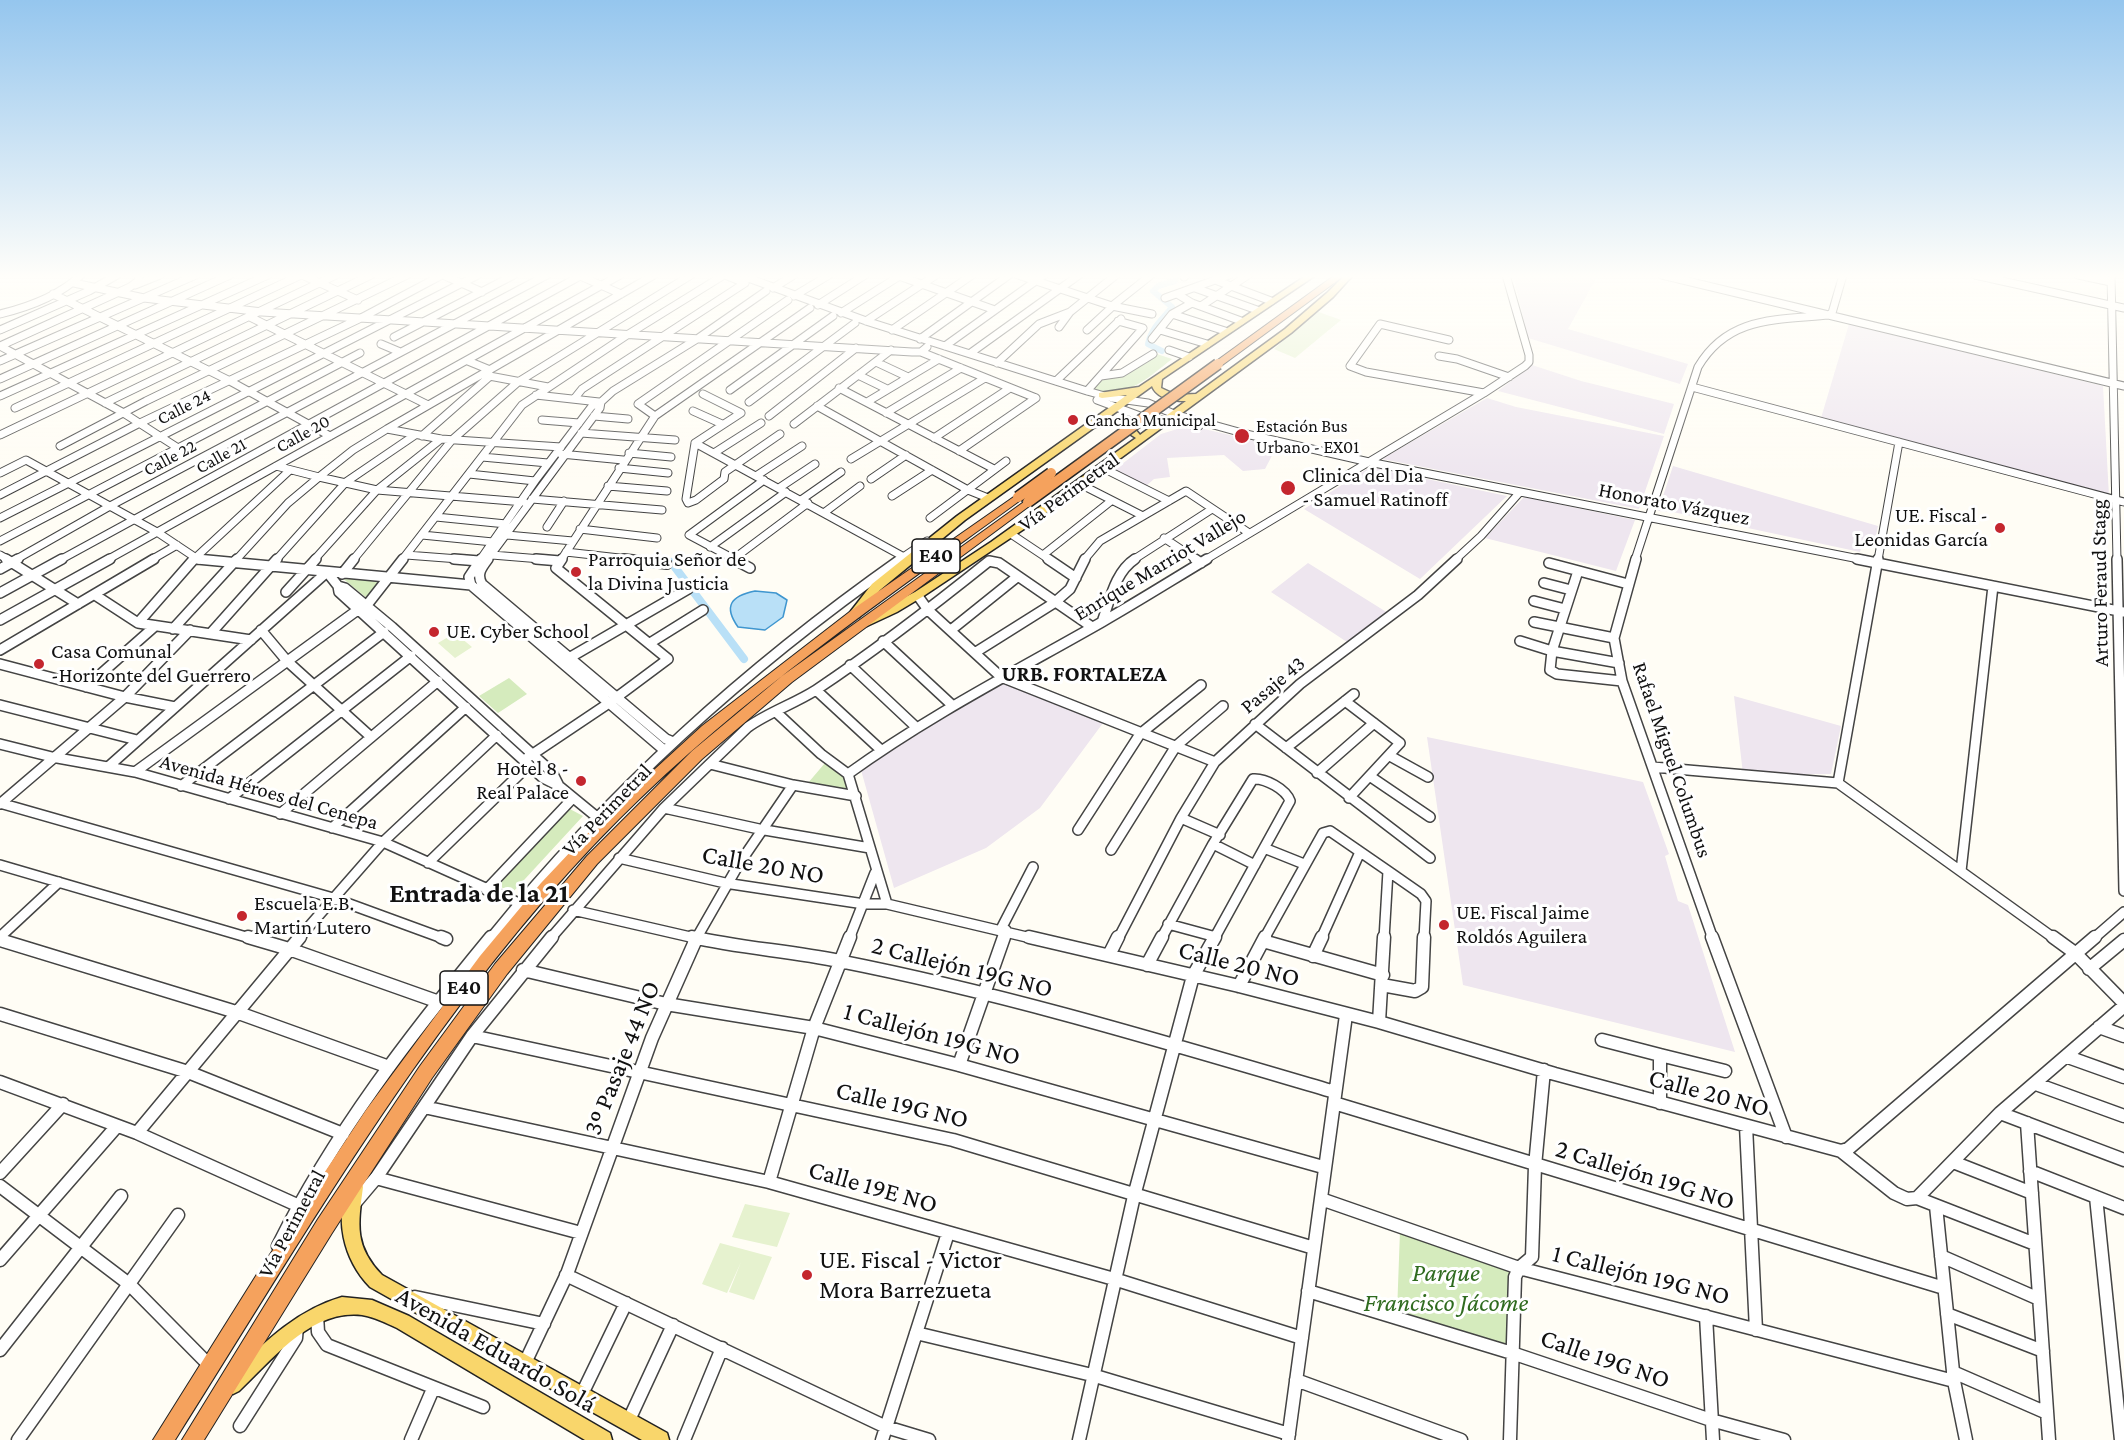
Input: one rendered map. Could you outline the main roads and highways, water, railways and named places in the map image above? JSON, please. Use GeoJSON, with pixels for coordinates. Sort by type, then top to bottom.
{"type":"FeatureCollection","features":[{"type":"Feature","properties":{"kind":"highway","name":"Vía Perimetral"},"geometry":{"type":"LineString","coordinates":[[1214,362],[1240,342]]}},
{"type":"Feature","properties":{"kind":"highway","name":"Vía Perimetral"},"geometry":{"type":"LineString","coordinates":[[163,1440],[254,1296],[403,1071],[454,1001],[532,904],[614,815],[674,758],[776,672],[859,619],[1243,342]]}},
{"type":"Feature","properties":{"kind":"highway","name":"Vía Perimetral"},"geometry":{"type":"LineString","coordinates":[[192,1440],[325,1226],[454,1032],[551,906],[592,860],[718,735],[859,619]]}},
{"type":"Feature","properties":{"kind":"main road","name":"Vía Perimetral"},"geometry":{"type":"LineString","coordinates":[[859,619],[876,587],[961,518],[1210,342]]}},
{"type":"Feature","properties":{"kind":"main road","name":"Vía Perimetral"},"geometry":{"type":"LineString","coordinates":[[859,619],[888,613],[918,596],[1011,534],[1272,342]]}},
{"type":"Feature","properties":{"kind":"main road"},"geometry":{"type":"LineString","coordinates":[[1159,377],[1156,385],[1167,396],[1189,398],[1201,393]]}},
{"type":"Feature","properties":{"kind":"main road"},"geometry":{"type":"LineString","coordinates":[[1090,427],[1102,410],[1099,397],[1126,393],[1159,377]]}},
{"type":"Feature","properties":{"kind":"main road"},"geometry":{"type":"LineString","coordinates":[[1090,427],[1110,422],[1124,425],[1136,436],[1134,444]]}},
{"type":"Feature","properties":{"kind":"main road","name":"Avenida Eduardo Solá"},"geometry":{"type":"LineString","coordinates":[[356,1179],[351,1236],[359,1264],[376,1281],[660,1440]]}},
{"type":"Feature","properties":{"kind":"main road","name":"Avenida Eduardo Solá"},"geometry":{"type":"LineString","coordinates":[[217,1400],[297,1327],[317,1314],[339,1307],[357,1305],[381,1310],[603,1440]]}},
{"type":"Feature","properties":{"kind":"water"},"geometry":{"type":"Polygon","coordinates":[[[755,591],[776,593],[787,600],[783,617],[765,630],[738,627],[731,613],[730,608],[735,599],[755,591]]]}},
{"type":"Feature","properties":{"kind":"waterway"},"geometry":{"type":"LineString","coordinates":[[1149,342],[1148,344],[1162,351]]}},
{"type":"Feature","properties":{"kind":"waterway"},"geometry":{"type":"LineString","coordinates":[[671,562],[744,659]]}},
{"type":"Feature","properties":{"kind":"place","name":"Cancha Municipal"},"geometry":{"type":"Point","coordinates":[1073,420]}},
{"type":"Feature","properties":{"kind":"place","name":"Estación Bus Urbano - EX01"},"geometry":{"type":"Point","coordinates":[1242,436]}},
{"type":"Feature","properties":{"kind":"place","name":"Clinica del Dia - Samuel Ratinoff"},"geometry":{"type":"Point","coordinates":[1288,488]}},
{"type":"Feature","properties":{"kind":"place","name":"UE. Fiscal - Leonidas García"},"geometry":{"type":"Point","coordinates":[2000,528]}},
{"type":"Feature","properties":{"kind":"place","name":"Parroquia Señor de la Divina Justicia"},"geometry":{"type":"Point","coordinates":[576,572]}},
{"type":"Feature","properties":{"kind":"place","name":"UE. Cyber School"},"geometry":{"type":"Point","coordinates":[434,632]}},
{"type":"Feature","properties":{"kind":"place","name":"Casa Comunal -Horizonte del Guerrero"},"geometry":{"type":"Point","coordinates":[39,664]}},
{"type":"Feature","properties":{"kind":"place","name":"Hotel 8 - Real Palace"},"geometry":{"type":"Point","coordinates":[581,781]}},
{"type":"Feature","properties":{"kind":"place","name":"Escuela E.B. Martin Lutero"},"geometry":{"type":"Point","coordinates":[242,916]}},
{"type":"Feature","properties":{"kind":"place","name":"UE. Fiscal Jaime Roldós Aguilera"},"geometry":{"type":"Point","coordinates":[1444,925]}},
{"type":"Feature","properties":{"kind":"place","name":"UE. Fiscal - Victor Mora Barrezueta"},"geometry":{"type":"Point","coordinates":[807,1275]}},
{"type":"Feature","properties":{"kind":"district","name":"URB. FORTALEZA"},"geometry":{"type":"Point","coordinates":[1084,674]}},
{"type":"Feature","properties":{"kind":"district","name":"Entrada de la 21"},"geometry":{"type":"Point","coordinates":[479,894]}},
{"type":"Feature","properties":{"kind":"park label","name":"Parque Francisco Jácome"},"geometry":{"type":"Point","coordinates":[1446,1288]}}]}
